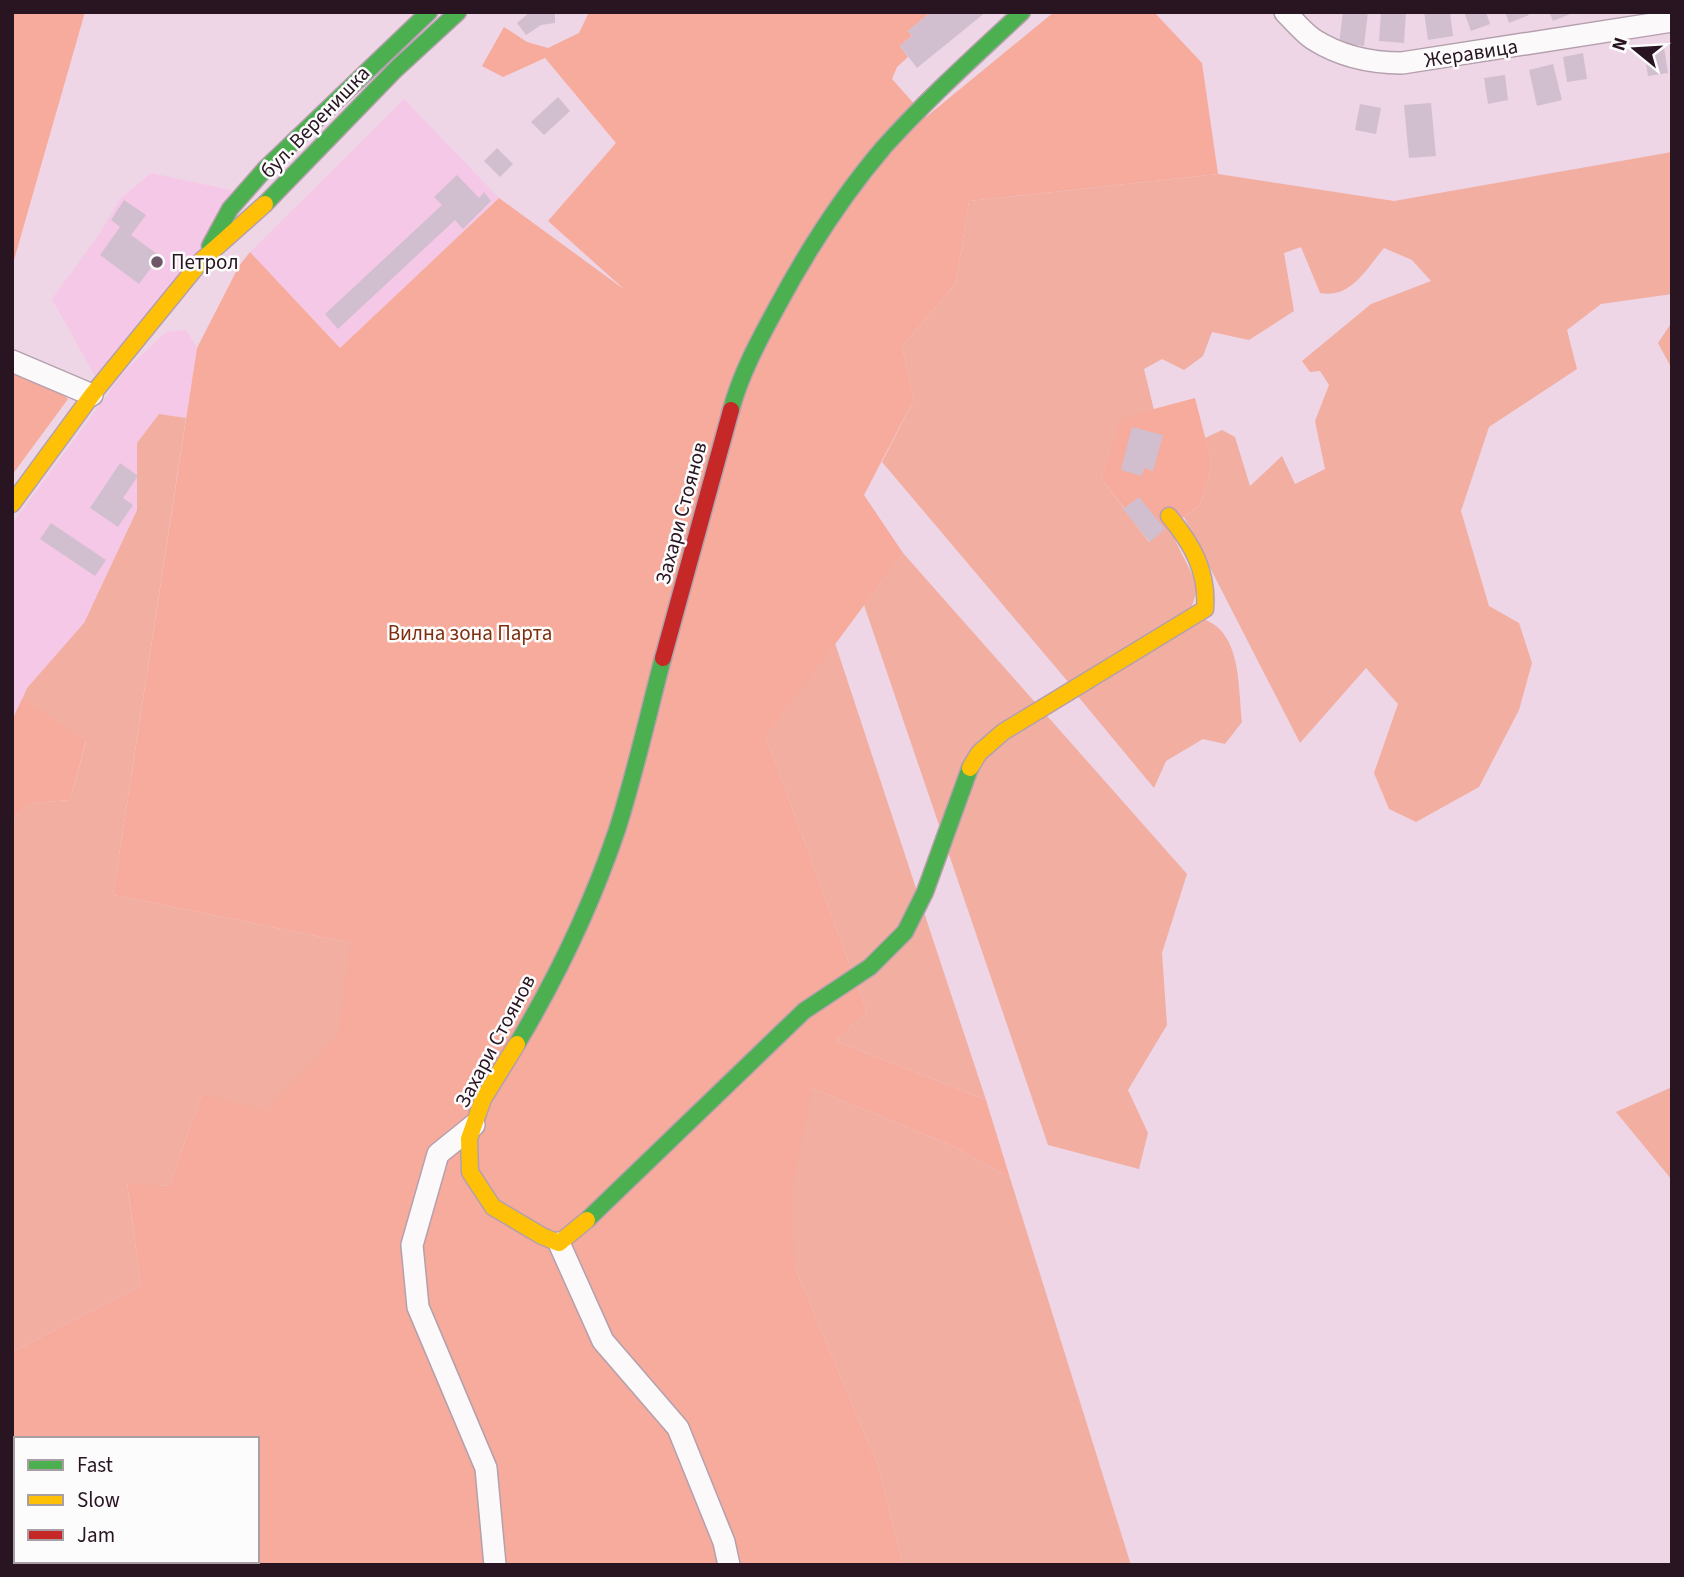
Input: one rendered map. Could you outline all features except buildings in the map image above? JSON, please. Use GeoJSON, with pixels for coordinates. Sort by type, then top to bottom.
{"type":"FeatureCollection","features":[{"type":"Feature","properties":{"kind":"street","name":"бул. Веренишка"},"geometry":{"type":"LineString","coordinates":[[12,504],[92,395],[202,260],[230,209],[266,168],[429,12]]}},
{"type":"Feature","properties":{"kind":"street","name":"бул. Веренишка"},"geometry":{"type":"LineString","coordinates":[[202,260],[250,220],[396,69],[458,12]]}},
{"type":"Feature","properties":{"kind":"street","name":"Захари Стоянов"},"geometry":{"type":"LineString","coordinates":[[559,1243],[542,1237],[494,1207],[470,1172],[469,1139],[483,1099],[529,1023],[567,950],[612,842],[738,385],[765,327],[806,255],[866,170],[920,111],[1022,12]]}},
{"type":"Feature","properties":{"kind":"street","name":"Жеравица"},"geometry":{"type":"LineString","coordinates":[[1285,12],[1312,38],[1348,57],[1375,63],[1402,63],[1672,22]]}},
{"type":"Feature","properties":{"kind":"street"},"geometry":{"type":"LineString","coordinates":[[383,54],[396,69]]}},
{"type":"Feature","properties":{"kind":"street"},"geometry":{"type":"LineString","coordinates":[[12,361],[92,395]]}},
{"type":"Feature","properties":{"kind":"street"},"geometry":{"type":"LineString","coordinates":[[729,1565],[724,1542],[678,1428],[603,1341],[559,1243],[592,1216],[804,1011],[870,967],[905,932],[925,892],[966,774],[979,753],[1003,732],[1205,609],[1207,593],[1202,567],[1187,538],[1169,516]]}},
{"type":"Feature","properties":{"kind":"street"},"geometry":{"type":"LineString","coordinates":[[474,1125],[438,1154],[412,1245],[418,1307],[486,1468],[495,1565]]}},
{"type":"Feature","properties":{"kind":"shaded area"},"geometry":{"type":"Polygon","coordinates":[[[404,99],[499,198],[340,348],[250,252],[404,99]]]}},
{"type":"Feature","properties":{"kind":"shaded area"},"geometry":{"type":"Polygon","coordinates":[[[1672,152],[1672,294],[1601,304],[1567,330],[1577,369],[1489,427],[1461,511],[1489,606],[1519,623],[1532,663],[1519,710],[1479,787],[1416,822],[1389,809],[1374,773],[1398,704],[1366,668],[1300,743],[1184,517],[1200,505],[1212,464],[1205,438],[1222,430],[1235,437],[1250,486],[1282,456],[1295,484],[1325,469],[1315,421],[1329,385],[1320,371],[1310,372],[1302,361],[1371,304],[1431,281],[1412,260],[1384,248],[1357,281],[1331,294],[1320,293],[1301,247],[1284,253],[1294,311],[1249,340],[1212,332],[1203,356],[1184,370],[1162,359],[1144,369],[1154,410],[1120,419],[1101,478],[1149,542],[1169,528],[1198,586],[1192,606],[1069,683],[882,462],[914,399],[902,347],[956,283],[969,201],[1218,174],[1394,201],[1672,152]]]}},
{"type":"Feature","properties":{"kind":"shaded area"},"geometry":{"type":"Polygon","coordinates":[[[151,173],[235,191],[197,253],[95,376],[52,299],[100,233],[120,199],[151,173]]]}},
{"type":"Feature","properties":{"kind":"shaded area"},"geometry":{"type":"Polygon","coordinates":[[[1672,322],[1672,369],[1658,343],[1672,322]]]}},
{"type":"Feature","properties":{"kind":"shaded area"},"geometry":{"type":"Polygon","coordinates":[[[186,330],[197,348],[186,418],[159,414],[137,443],[137,509],[84,623],[27,688],[12,720],[12,524],[124,372],[166,332],[186,330]]]}},
{"type":"Feature","properties":{"kind":"shaded area"},"geometry":{"type":"Polygon","coordinates":[[[159,414],[186,418],[113,895],[351,943],[338,1035],[266,1110],[202,1094],[169,1186],[127,1183],[141,1286],[12,1352],[12,818],[33,803],[70,800],[86,742],[23,697],[27,688],[84,623],[137,510],[137,443],[159,414]]]}},
{"type":"Feature","properties":{"kind":"shaded area"},"geometry":{"type":"Polygon","coordinates":[[[903,553],[1187,874],[1162,953],[1167,1025],[1128,1090],[1148,1133],[1139,1169],[1048,1145],[864,605],[903,553]]]}},
{"type":"Feature","properties":{"kind":"shaded area"},"geometry":{"type":"Polygon","coordinates":[[[1203,619],[1216,626],[1231,648],[1236,662],[1242,722],[1225,744],[1203,739],[1166,761],[1154,788],[1076,694],[1203,619]]]}},
{"type":"Feature","properties":{"kind":"shaded area"},"geometry":{"type":"Polygon","coordinates":[[[835,643],[986,1100],[836,1041],[867,1012],[766,737],[835,643]]]}},
{"type":"Feature","properties":{"kind":"shaded area"},"geometry":{"type":"Polygon","coordinates":[[[1672,1087],[1672,1180],[1616,1112],[1672,1087]]]}},
{"type":"Feature","properties":{"kind":"shaded area"},"geometry":{"type":"Polygon","coordinates":[[[812,1088],[955,1147],[1010,1178],[1131,1565],[903,1565],[879,1468],[795,1268],[790,1198],[812,1088]]]}},
{"type":"Feature","properties":{"kind":"green space"},"geometry":{"type":"Polygon","coordinates":[[[12,12],[85,12],[12,267],[12,12]]]}},
{"type":"Feature","properties":{"kind":"green space","name":"Вилна зона Парта"},"geometry":{"type":"Polygon","coordinates":[[[589,12],[931,12],[908,31],[912,36],[900,46],[908,57],[897,67],[892,79],[926,117],[1054,12],[1154,12],[1202,63],[1218,174],[969,201],[956,283],[902,347],[914,399],[864,495],[903,553],[766,737],[867,1012],[836,1041],[986,1100],[1010,1178],[955,1147],[812,1088],[795,1268],[879,1468],[903,1565],[12,1565],[12,1352],[141,1286],[127,1182],[169,1186],[202,1094],[351,943],[113,895],[197,348],[239,266],[250,252],[340,348],[499,198],[625,290],[548,221],[616,143],[545,58],[503,77],[482,66],[504,27],[527,42],[548,48],[579,33],[589,12]]]}},
{"type":"Feature","properties":{"kind":"green space"},"geometry":{"type":"Polygon","coordinates":[[[12,351],[68,399],[12,475],[12,351]]]}},
{"type":"Feature","properties":{"kind":"green space"},"geometry":{"type":"Polygon","coordinates":[[[1195,398],[1212,464],[1200,505],[1150,542],[1101,478],[1120,418],[1195,398]]]}},
{"type":"Feature","properties":{"kind":"green space"},"geometry":{"type":"Polygon","coordinates":[[[23,697],[86,741],[70,800],[33,803],[12,818],[12,720],[23,697]]]}},
{"type":"Feature","properties":{"kind":"traffic: fast"},"geometry":{"type":"LineString","coordinates":[[210,246],[230,209],[266,168],[429,12]]}},
{"type":"Feature","properties":{"kind":"traffic: fast"},"geometry":{"type":"LineString","coordinates":[[265,204],[396,69],[458,12]]}},
{"type":"Feature","properties":{"kind":"traffic: fast"},"geometry":{"type":"LineString","coordinates":[[731,410],[745,370],[777,307],[813,244],[854,184],[917,112],[1022,12]]}},
{"type":"Feature","properties":{"kind":"traffic: fast"},"geometry":{"type":"LineString","coordinates":[[517,1044],[573,940],[607,858],[630,788],[663,658]]}},
{"type":"Feature","properties":{"kind":"traffic: fast"},"geometry":{"type":"LineString","coordinates":[[587,1220],[804,1011],[870,967],[905,932],[925,892],[970,768]]}},
{"type":"Feature","properties":{"kind":"traffic: slow"},"geometry":{"type":"LineString","coordinates":[[12,504],[92,395],[202,260],[265,204]]}},
{"type":"Feature","properties":{"kind":"traffic: slow"},"geometry":{"type":"LineString","coordinates":[[970,768],[979,753],[1003,732],[1205,609],[1204,582],[1197,559],[1169,516]]}},
{"type":"Feature","properties":{"kind":"traffic: slow"},"geometry":{"type":"LineString","coordinates":[[517,1044],[483,1099],[469,1139],[470,1172],[493,1207],[559,1243],[587,1220]]}},
{"type":"Feature","properties":{"kind":"traffic: jam"},"geometry":{"type":"LineString","coordinates":[[663,658],[731,410]]}},
{"type":"Feature","properties":{"kind":"place","name":"Петрол"},"geometry":{"type":"Point","coordinates":[157,262]}}]}
